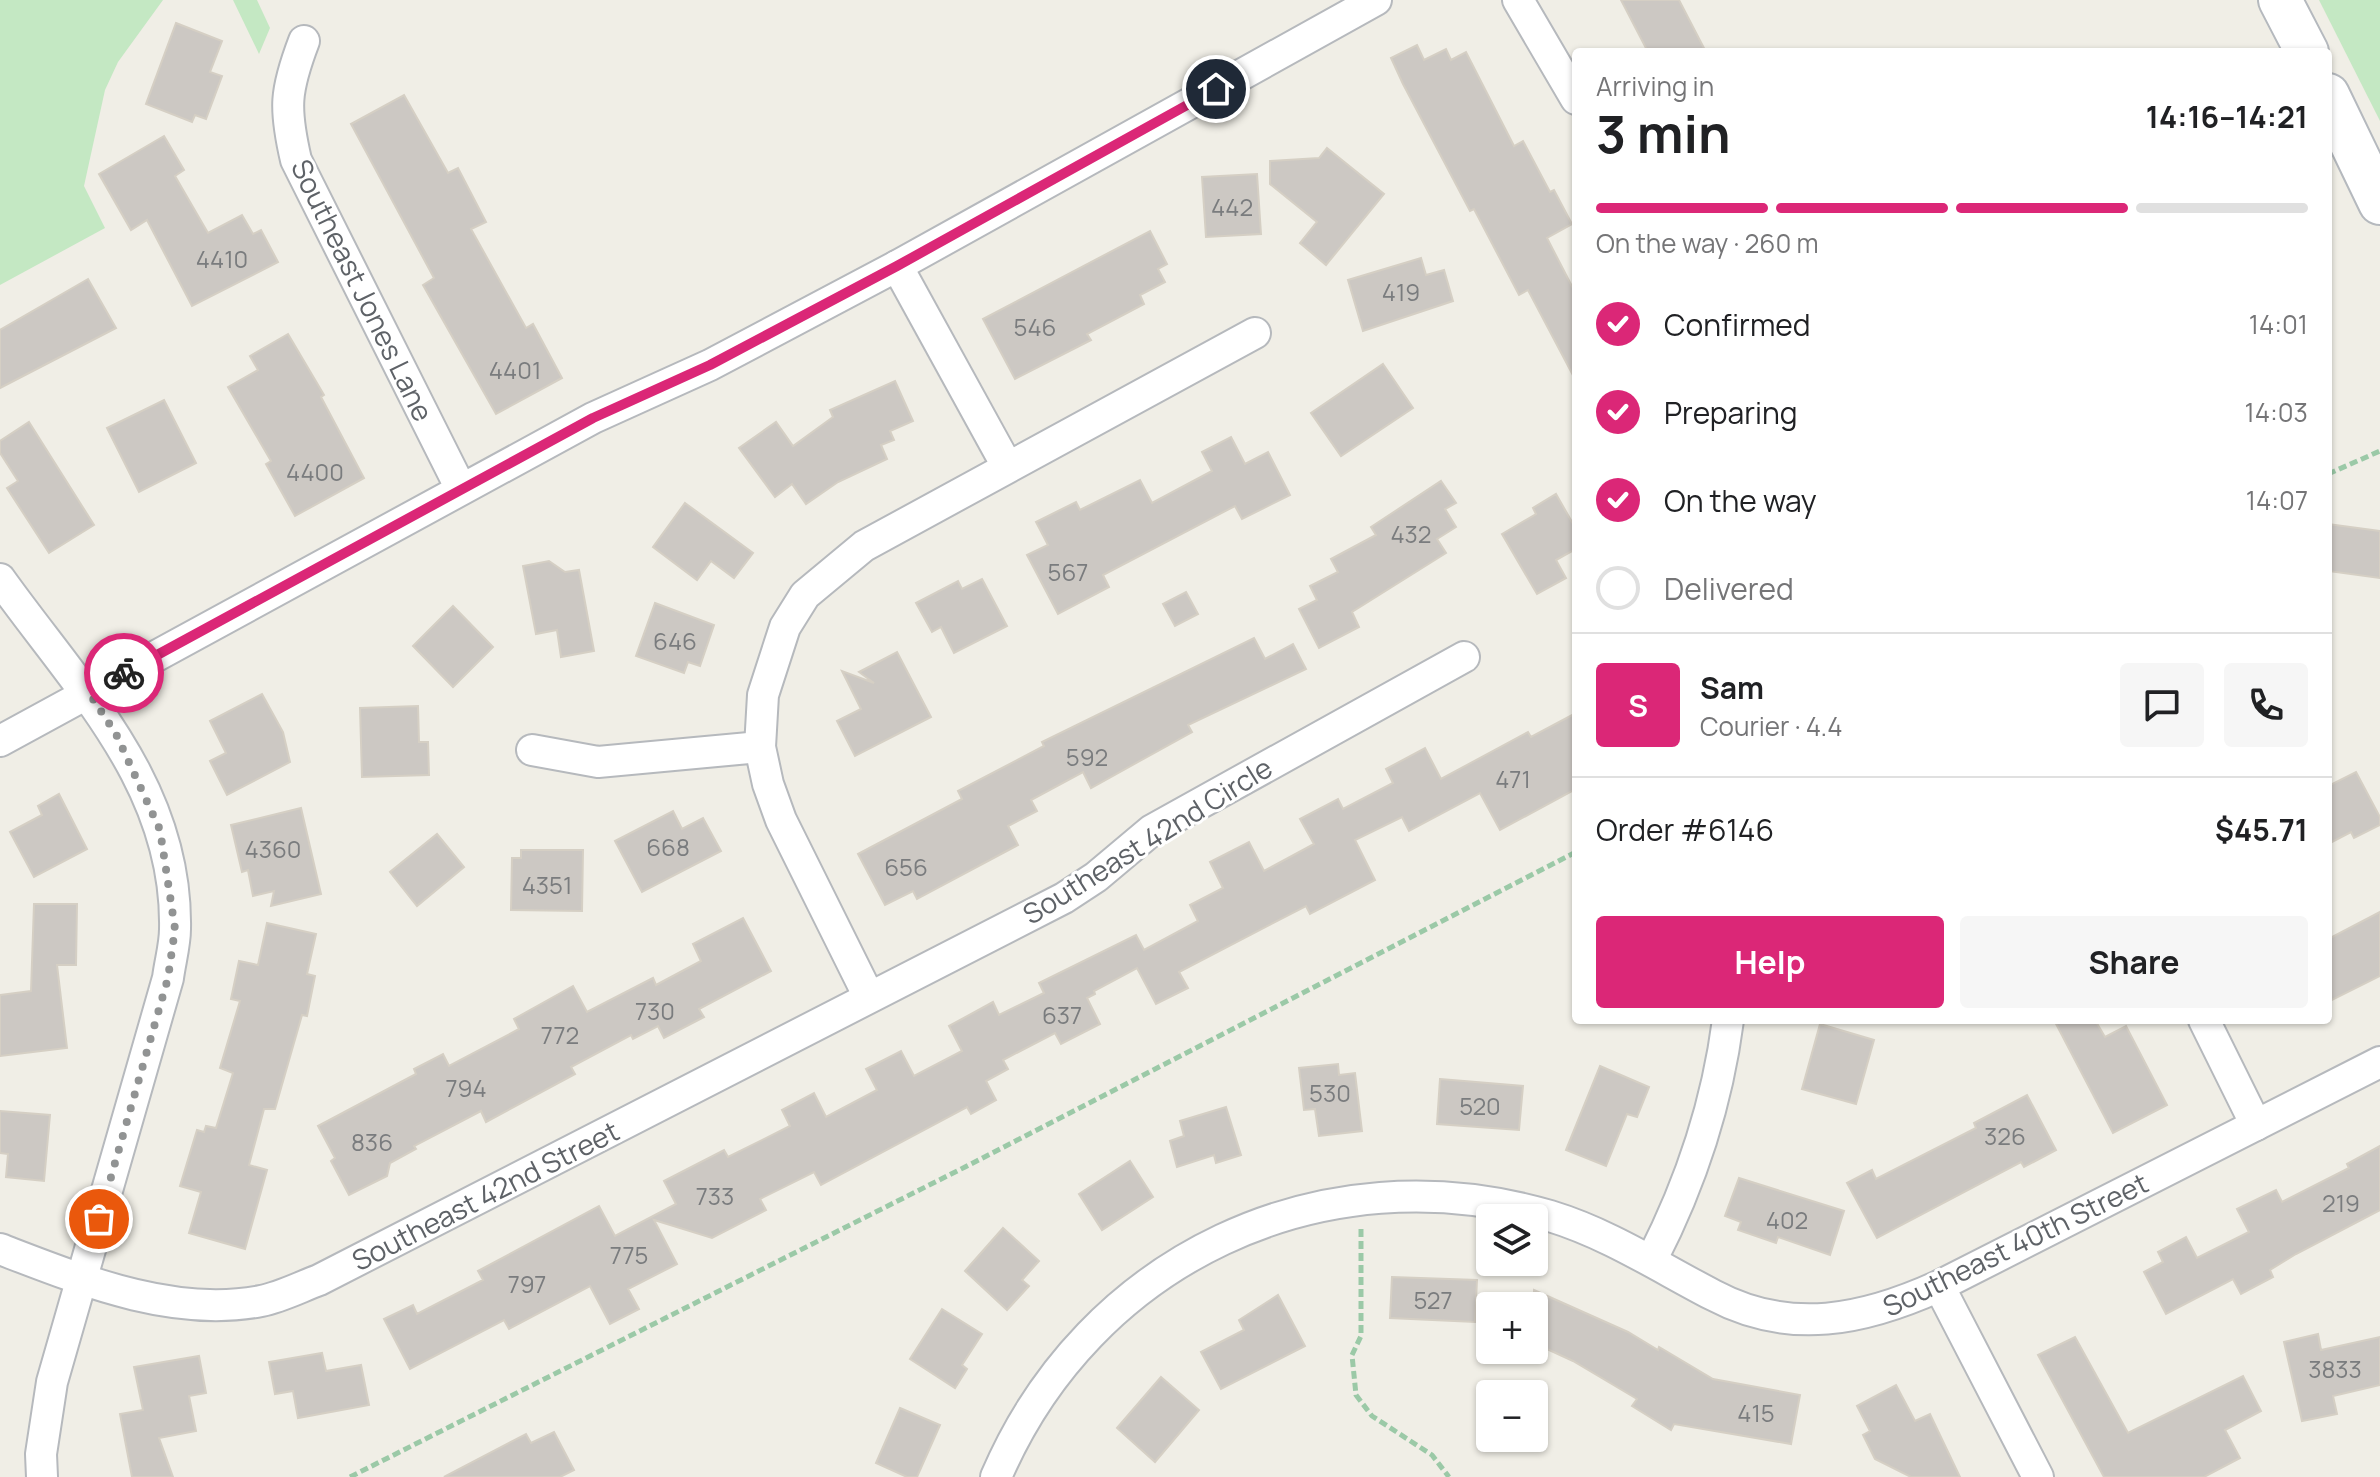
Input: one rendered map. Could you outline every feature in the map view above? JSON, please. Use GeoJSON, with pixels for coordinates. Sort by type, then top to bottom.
{"type":"FeatureCollection","features":[{"type":"Feature","properties":{"kind":"main road"},"geometry":{"type":"LineString","coordinates":[[2280,0],[2305,48]]}},
{"type":"Feature","properties":{"kind":"main road"},"geometry":{"type":"LineString","coordinates":[[2332,103],[2380,203]]}},
{"type":"Feature","properties":{"kind":"street"},"geometry":{"type":"LineString","coordinates":[[0,741],[593,418],[710,365],[897,266],[1376,0]]}},
{"type":"Feature","properties":{"kind":"street"},"geometry":{"type":"LineString","coordinates":[[1518,0],[1572,92]]}},
{"type":"Feature","properties":{"kind":"street","name":"Southeast Jones Lane"},"geometry":{"type":"LineString","coordinates":[[304,41],[287,87],[288,126],[296,160],[461,489]]}},
{"type":"Feature","properties":{"kind":"street"},"geometry":{"type":"LineString","coordinates":[[897,266],[1007,466]]}},
{"type":"Feature","properties":{"kind":"street"},"geometry":{"type":"LineString","coordinates":[[869,997],[781,820],[768,784],[760,747],[763,695],[785,627],[805,595],[864,546],[1255,333]]}},
{"type":"Feature","properties":{"kind":"street"},"geometry":{"type":"LineString","coordinates":[[0,579],[50,649],[89,693],[116,734],[160,830],[175,929],[168,978],[52,1382],[41,1454],[42,1477]]}},
{"type":"Feature","properties":{"kind":"street","name":"Southeast 42nd Circle"},"geometry":{"type":"LineString","coordinates":[[869,997],[1064,898],[1096,877],[1152,830],[1464,657]]}},
{"type":"Feature","properties":{"kind":"street"},"geometry":{"type":"LineString","coordinates":[[532,750],[598,762],[760,747]]}},
{"type":"Feature","properties":{"kind":"street","name":"Southeast 42nd Street"},"geometry":{"type":"LineString","coordinates":[[0,1249],[81,1280],[206,1306],[277,1295],[344,1267],[869,997]]}},
{"type":"Feature","properties":{"kind":"street"},"geometry":{"type":"LineString","coordinates":[[1652,1259],[1695,1162],[1720,1077],[1727,1024]]}},
{"type":"Feature","properties":{"kind":"street"},"geometry":{"type":"LineString","coordinates":[[2206,1024],[2256,1125]]}},
{"type":"Feature","properties":{"kind":"street","name":"Southeast 40th Street"},"geometry":{"type":"LineString","coordinates":[[996,1477],[1023,1418],[1069,1355],[1132,1296],[1191,1255],[1229,1235],[1270,1219],[1391,1196],[1452,1197],[1500,1204],[1593,1231],[1652,1259],[1715,1297],[1788,1318],[1825,1321],[1892,1308],[2380,1062]]}},
{"type":"Feature","properties":{"kind":"street"},"geometry":{"type":"LineString","coordinates":[[1939,1286],[2038,1477]]}},
{"type":"Feature","properties":{"kind":"path"},"geometry":{"type":"LineString","coordinates":[[2332,472],[2380,451]]}},
{"type":"Feature","properties":{"kind":"path"},"geometry":{"type":"LineString","coordinates":[[350,1477],[951,1174],[1572,854]]}},
{"type":"Feature","properties":{"kind":"path"},"geometry":{"type":"LineString","coordinates":[[1361,1200],[1361,1336],[1352,1355],[1356,1395],[1372,1416],[1432,1455],[1449,1477]]}},
{"type":"Feature","properties":{"kind":"green space"},"geometry":{"type":"Polygon","coordinates":[[[0,0],[163,0],[118,62],[105,90],[84,186],[105,228],[0,285],[0,0]]]}},
{"type":"Feature","properties":{"kind":"green space"},"geometry":{"type":"Polygon","coordinates":[[[233,0],[257,0],[270,28],[259,54],[233,0]]]}},
{"type":"Feature","properties":{"kind":"green space"},"geometry":{"type":"Polygon","coordinates":[[[2319,0],[2380,0],[2380,121],[2319,0]]]}},
{"type":"Feature","properties":{"kind":"building"},"geometry":{"type":"Polygon","coordinates":[[[1621,0],[1679,0],[1704,48],[1646,48],[1621,0]]]}},
{"type":"Feature","properties":{"kind":"building"},"geometry":{"type":"Polygon","coordinates":[[[176,23],[222,41],[210,72],[222,76],[206,119],[195,115],[192,122],[146,104],[176,23]]]}},
{"type":"Feature","properties":{"kind":"building"},"geometry":{"type":"Polygon","coordinates":[[[1417,45],[1424,60],[1446,49],[1451,60],[1466,52],[1514,146],[1523,141],[1550,192],[1554,190],[1572,224],[1547,238],[1572,286],[1572,373],[1528,290],[1519,295],[1474,209],[1470,211],[1391,58],[1417,45]]]}},
{"type":"Feature","properties":{"kind":"building"},"geometry":{"type":"Polygon","coordinates":[[[404,95],[448,173],[458,168],[486,222],[471,229],[526,328],[533,324],[562,378],[496,414],[423,285],[434,278],[351,124],[404,95]]]}},
{"type":"Feature","properties":{"kind":"building"},"geometry":{"type":"Polygon","coordinates":[[[164,136],[184,170],[175,176],[208,233],[242,215],[253,234],[261,230],[278,262],[192,306],[147,220],[131,230],[99,174],[164,136]]]}},
{"type":"Feature","properties":{"kind":"building"},"geometry":{"type":"Polygon","coordinates":[[[1327,148],[1384,194],[1326,265],[1300,243],[1317,222],[1270,184],[1270,161],[1319,158],[1327,148]]]}},
{"type":"Feature","properties":{"kind":"building"},"geometry":{"type":"Polygon","coordinates":[[[1257,174],[1261,234],[1206,237],[1202,177],[1257,174]]]}},
{"type":"Feature","properties":{"kind":"building"},"geometry":{"type":"Polygon","coordinates":[[[1150,231],[1167,264],[1158,269],[1165,282],[1140,295],[1144,304],[1087,334],[1091,340],[1015,379],[983,319],[1150,231]]]}},
{"type":"Feature","properties":{"kind":"building"},"geometry":{"type":"Polygon","coordinates":[[[1421,258],[1426,275],[1444,270],[1453,301],[1363,331],[1348,280],[1421,258]]]}},
{"type":"Feature","properties":{"kind":"building"},"geometry":{"type":"Polygon","coordinates":[[[88,279],[116,328],[0,388],[0,330],[88,279]]]}},
{"type":"Feature","properties":{"kind":"building"},"geometry":{"type":"Polygon","coordinates":[[[288,334],[324,395],[321,397],[364,478],[295,516],[266,464],[271,461],[228,387],[258,370],[250,356],[288,334]]]}},
{"type":"Feature","properties":{"kind":"building"},"geometry":{"type":"Polygon","coordinates":[[[1383,364],[1413,408],[1341,456],[1311,413],[1383,364]]]}},
{"type":"Feature","properties":{"kind":"building"},"geometry":{"type":"Polygon","coordinates":[[[895,381],[913,421],[890,431],[894,440],[881,445],[887,459],[838,482],[806,504],[792,484],[775,497],[739,448],[776,422],[793,446],[833,417],[830,410],[895,381]]]}},
{"type":"Feature","properties":{"kind":"building"},"geometry":{"type":"Polygon","coordinates":[[[164,400],[196,463],[139,492],[107,428],[164,400]]]}},
{"type":"Feature","properties":{"kind":"building"},"geometry":{"type":"Polygon","coordinates":[[[29,422],[94,525],[49,553],[7,488],[18,481],[0,453],[0,441],[29,422]]]}},
{"type":"Feature","properties":{"kind":"building"},"geometry":{"type":"Polygon","coordinates":[[[1231,437],[1245,464],[1268,452],[1290,495],[1242,519],[1235,506],[1103,575],[1109,587],[1058,614],[1027,555],[1048,545],[1036,522],[1076,502],[1080,510],[1140,480],[1152,503],[1212,471],[1202,452],[1231,437]]]}},
{"type":"Feature","properties":{"kind":"building"},"geometry":{"type":"Polygon","coordinates":[[[1441,481],[1456,503],[1445,509],[1456,527],[1437,539],[1446,553],[1352,612],[1359,627],[1319,648],[1299,609],[1317,600],[1310,586],[1338,572],[1331,559],[1376,535],[1371,527],[1441,481]]]}},
{"type":"Feature","properties":{"kind":"building"},"geometry":{"type":"Polygon","coordinates":[[[1556,494],[1572,522],[1572,551],[1556,560],[1566,578],[1537,594],[1502,534],[1536,514],[1533,508],[1556,494]]]}},
{"type":"Feature","properties":{"kind":"building"},"geometry":{"type":"Polygon","coordinates":[[[685,503],[753,553],[734,578],[711,561],[697,580],[653,547],[685,503]]]}},
{"type":"Feature","properties":{"kind":"building"},"geometry":{"type":"Polygon","coordinates":[[[2332,525],[2380,531],[2380,578],[2332,572],[2332,525]]]}},
{"type":"Feature","properties":{"kind":"building"},"geometry":{"type":"Polygon","coordinates":[[[549,561],[565,572],[579,570],[594,651],[561,657],[557,630],[536,634],[523,566],[549,561]]]}},
{"type":"Feature","properties":{"kind":"building"},"geometry":{"type":"Polygon","coordinates":[[[982,579],[1007,626],[954,653],[941,627],[932,632],[916,603],[958,581],[962,589],[982,579]]]}},
{"type":"Feature","properties":{"kind":"building"},"geometry":{"type":"Polygon","coordinates":[[[1186,592],[1198,614],[1175,626],[1163,604],[1186,592]]]}},
{"type":"Feature","properties":{"kind":"building"},"geometry":{"type":"Polygon","coordinates":[[[655,603],[714,625],[700,666],[688,662],[684,673],[636,656],[655,603]]]}},
{"type":"Feature","properties":{"kind":"building"},"geometry":{"type":"Polygon","coordinates":[[[453,606],[493,647],[453,687],[413,646],[453,606]]]}},
{"type":"Feature","properties":{"kind":"building"},"geometry":{"type":"Polygon","coordinates":[[[1254,638],[1265,659],[1293,644],[1306,669],[1188,725],[1192,732],[1091,788],[1083,772],[1031,800],[1037,811],[1008,826],[1018,845],[917,899],[913,891],[885,905],[858,854],[962,799],[958,791],[1044,746],[1042,742],[1254,638]]]}},
{"type":"Feature","properties":{"kind":"building"},"geometry":{"type":"Polygon","coordinates":[[[897,652],[931,717],[855,756],[837,721],[861,709],[842,671],[874,683],[859,672],[897,652]]]}},
{"type":"Feature","properties":{"kind":"building"},"geometry":{"type":"Polygon","coordinates":[[[262,694],[283,732],[290,762],[227,795],[210,761],[226,753],[210,721],[262,694]]]}},
{"type":"Feature","properties":{"kind":"building"},"geometry":{"type":"Polygon","coordinates":[[[418,706],[419,742],[428,742],[429,775],[362,777],[360,708],[418,706]]]}},
{"type":"Feature","properties":{"kind":"building"},"geometry":{"type":"Polygon","coordinates":[[[1572,715],[1572,791],[1500,830],[1480,793],[1409,831],[1402,817],[1355,840],[1375,880],[1310,914],[1306,906],[1179,972],[1188,988],[1156,1004],[1137,968],[1094,991],[1095,994],[1087,998],[1100,1024],[1061,1044],[1055,1033],[1003,1060],[1008,1069],[986,1081],[996,1100],[971,1114],[967,1107],[821,1185],[814,1172],[760,1199],[766,1210],[712,1238],[654,1220],[677,1264],[628,1289],[639,1309],[610,1324],[590,1286],[509,1329],[504,1320],[410,1369],[384,1319],[413,1305],[417,1314],[483,1280],[478,1271],[599,1206],[615,1236],[676,1204],[664,1181],[724,1150],[728,1157],[790,1126],[782,1110],[814,1093],[826,1117],[877,1090],[866,1069],[901,1051],[914,1076],[962,1051],[949,1026],[993,1002],[999,1015],[1044,993],[1039,983],[1136,935],[1144,950],[1198,921],[1190,905],[1223,888],[1210,862],[1249,842],[1264,871],[1314,844],[1300,819],[1338,799],[1343,809],[1393,783],[1386,769],[1425,748],[1441,779],[1528,732],[1531,737],[1572,715]]]}},
{"type":"Feature","properties":{"kind":"building"},"geometry":{"type":"Polygon","coordinates":[[[2356,772],[2380,817],[2380,825],[2354,838],[2351,832],[2332,842],[2332,784],[2356,772]]]}},
{"type":"Feature","properties":{"kind":"building"},"geometry":{"type":"Polygon","coordinates":[[[59,794],[87,849],[34,877],[10,832],[42,815],[38,806],[59,794]]]}},
{"type":"Feature","properties":{"kind":"building"},"geometry":{"type":"Polygon","coordinates":[[[301,808],[321,894],[271,906],[274,891],[253,896],[248,870],[242,872],[231,825],[301,808]]]}},
{"type":"Feature","properties":{"kind":"building"},"geometry":{"type":"Polygon","coordinates":[[[673,811],[682,829],[703,818],[721,851],[642,892],[615,841],[673,811]]]}},
{"type":"Feature","properties":{"kind":"building"},"geometry":{"type":"Polygon","coordinates":[[[437,834],[464,867],[417,906],[390,872],[437,834]]]}},
{"type":"Feature","properties":{"kind":"building"},"geometry":{"type":"Polygon","coordinates":[[[521,850],[583,850],[582,911],[511,910],[512,858],[521,858],[521,850]]]}},
{"type":"Feature","properties":{"kind":"building"},"geometry":{"type":"Polygon","coordinates":[[[34,904],[77,904],[76,965],[57,965],[67,1048],[0,1056],[0,995],[31,991],[34,904]]]}},
{"type":"Feature","properties":{"kind":"building"},"geometry":{"type":"Polygon","coordinates":[[[2380,912],[2380,976],[2332,1000],[2332,937],[2380,912]]]}},
{"type":"Feature","properties":{"kind":"building"},"geometry":{"type":"Polygon","coordinates":[[[743,918],[771,971],[699,1009],[704,1017],[664,1038],[658,1026],[633,1039],[631,1035],[571,1067],[575,1074],[486,1122],[481,1111],[414,1146],[416,1149],[390,1163],[387,1176],[349,1195],[331,1161],[335,1158],[318,1126],[416,1074],[414,1069],[443,1054],[449,1066],[519,1029],[514,1019],[573,986],[587,1012],[653,978],[656,985],[701,961],[693,944],[743,918]]]}},
{"type":"Feature","properties":{"kind":"building"},"geometry":{"type":"Polygon","coordinates":[[[267,923],[316,934],[307,974],[315,976],[307,1016],[302,1015],[275,1109],[264,1109],[249,1165],[267,1170],[245,1249],[189,1233],[201,1192],[180,1186],[197,1130],[204,1132],[206,1126],[216,1128],[233,1073],[220,1068],[240,1001],[231,999],[239,961],[258,965],[267,923]]]}},
{"type":"Feature","properties":{"kind":"building"},"geometry":{"type":"Polygon","coordinates":[[[1820,1024],[1874,1040],[1856,1104],[1802,1089],[1820,1024]]]}},
{"type":"Feature","properties":{"kind":"building"},"geometry":{"type":"Polygon","coordinates":[[[2056,1024],[2097,1024],[2105,1037],[2126,1026],[2167,1105],[2113,1133],[2056,1024]]]}},
{"type":"Feature","properties":{"kind":"building"},"geometry":{"type":"Polygon","coordinates":[[[1338,1064],[1339,1075],[1355,1073],[1362,1131],[1319,1136],[1315,1109],[1304,1110],[1299,1068],[1338,1064]]]}},
{"type":"Feature","properties":{"kind":"building"},"geometry":{"type":"Polygon","coordinates":[[[1600,1066],[1649,1087],[1637,1117],[1627,1114],[1606,1166],[1566,1150],[1600,1066]]]}},
{"type":"Feature","properties":{"kind":"building"},"geometry":{"type":"Polygon","coordinates":[[[1440,1079],[1523,1086],[1519,1130],[1437,1124],[1440,1079]]]}},
{"type":"Feature","properties":{"kind":"building"},"geometry":{"type":"Polygon","coordinates":[[[2027,1095],[2056,1150],[2024,1167],[2021,1162],[1877,1238],[1847,1183],[1872,1170],[1876,1179],[1976,1128],[1974,1123],[2027,1095]]]}},
{"type":"Feature","properties":{"kind":"building"},"geometry":{"type":"Polygon","coordinates":[[[1226,1107],[1241,1155],[1216,1163],[1214,1155],[1177,1167],[1170,1141],[1184,1136],[1180,1121],[1226,1107]]]}},
{"type":"Feature","properties":{"kind":"building"},"geometry":{"type":"Polygon","coordinates":[[[0,1111],[50,1115],[44,1181],[6,1177],[8,1154],[0,1153],[0,1111]]]}},
{"type":"Feature","properties":{"kind":"building"},"geometry":{"type":"Polygon","coordinates":[[[2380,1146],[2380,1210],[2296,1254],[2270,1270],[2273,1277],[2241,1294],[2233,1279],[2166,1314],[2144,1272],[2163,1262],[2158,1252],[2186,1237],[2197,1258],[2249,1232],[2237,1209],[2276,1190],[2282,1202],[2349,1168],[2347,1164],[2380,1146]]]}},
{"type":"Feature","properties":{"kind":"building"},"geometry":{"type":"Polygon","coordinates":[[[1130,1161],[1153,1197],[1102,1230],[1079,1194],[1130,1161]]]}},
{"type":"Feature","properties":{"kind":"building"},"geometry":{"type":"Polygon","coordinates":[[[1739,1178],[1844,1211],[1830,1255],[1778,1237],[1776,1243],[1738,1230],[1741,1222],[1725,1216],[1739,1178]]]}},
{"type":"Feature","properties":{"kind":"building"},"geometry":{"type":"Polygon","coordinates":[[[1003,1228],[1039,1261],[1022,1280],[1029,1286],[1007,1310],[965,1271],[1003,1228]]]}},
{"type":"Feature","properties":{"kind":"building"},"geometry":{"type":"Polygon","coordinates":[[[1392,1277],[1477,1280],[1475,1322],[1390,1318],[1392,1277]]]}},
{"type":"Feature","properties":{"kind":"building"},"geometry":{"type":"Polygon","coordinates":[[[1278,1295],[1305,1346],[1221,1389],[1201,1352],[1244,1330],[1239,1320],[1278,1295]]]}},
{"type":"Feature","properties":{"kind":"building"},"geometry":{"type":"Polygon","coordinates":[[[1548,1296],[1628,1332],[1658,1350],[1659,1347],[1713,1379],[1800,1395],[1791,1444],[1674,1424],[1671,1430],[1632,1406],[1637,1399],[1548,1349],[1548,1296]]]}},
{"type":"Feature","properties":{"kind":"building"},"geometry":{"type":"Polygon","coordinates":[[[942,1309],[982,1334],[962,1365],[967,1369],[955,1388],[910,1359],[942,1309]]]}},
{"type":"Feature","properties":{"kind":"building"},"geometry":{"type":"Polygon","coordinates":[[[2318,1334],[2321,1350],[2380,1337],[2380,1385],[2333,1396],[2337,1414],[2302,1421],[2284,1342],[2318,1334]]]}},
{"type":"Feature","properties":{"kind":"building"},"geometry":{"type":"Polygon","coordinates":[[[2075,1337],[2128,1433],[2243,1376],[2261,1411],[2225,1430],[2240,1458],[2204,1477],[2104,1477],[2038,1355],[2075,1337]]]}},
{"type":"Feature","properties":{"kind":"building"},"geometry":{"type":"Polygon","coordinates":[[[322,1353],[326,1371],[361,1365],[369,1405],[298,1418],[293,1391],[275,1394],[269,1362],[322,1353]]]}},
{"type":"Feature","properties":{"kind":"building"},"geometry":{"type":"Polygon","coordinates":[[[199,1356],[206,1393],[189,1396],[196,1431],[159,1438],[173,1477],[132,1477],[120,1414],[143,1410],[134,1367],[199,1356]]]}},
{"type":"Feature","properties":{"kind":"building"},"geometry":{"type":"Polygon","coordinates":[[[1161,1377],[1199,1410],[1155,1462],[1117,1428],[1161,1377]]]}},
{"type":"Feature","properties":{"kind":"building"},"geometry":{"type":"Polygon","coordinates":[[[1896,1385],[1915,1421],[1930,1414],[1960,1477],[1911,1477],[1875,1459],[1863,1435],[1870,1431],[1857,1406],[1896,1385]]]}},
{"type":"Feature","properties":{"kind":"building"},"geometry":{"type":"Polygon","coordinates":[[[900,1408],[940,1425],[917,1477],[907,1477],[876,1463],[900,1408]]]}},
{"type":"Feature","properties":{"kind":"building"},"geometry":{"type":"Polygon","coordinates":[[[554,1432],[574,1470],[560,1477],[444,1477],[526,1434],[531,1443],[554,1432]]]}},
{"type":"Feature","properties":{"kind":"way so far"},"geometry":{"type":"LineString","coordinates":[[99,1219],[168,978],[175,929],[170,879],[160,830],[116,734],[89,693],[124,673]]}},
{"type":"Feature","properties":{"kind":"route"},"geometry":{"type":"LineString","coordinates":[[124,673],[593,418],[710,365],[897,266],[1216,89]]}}]}
